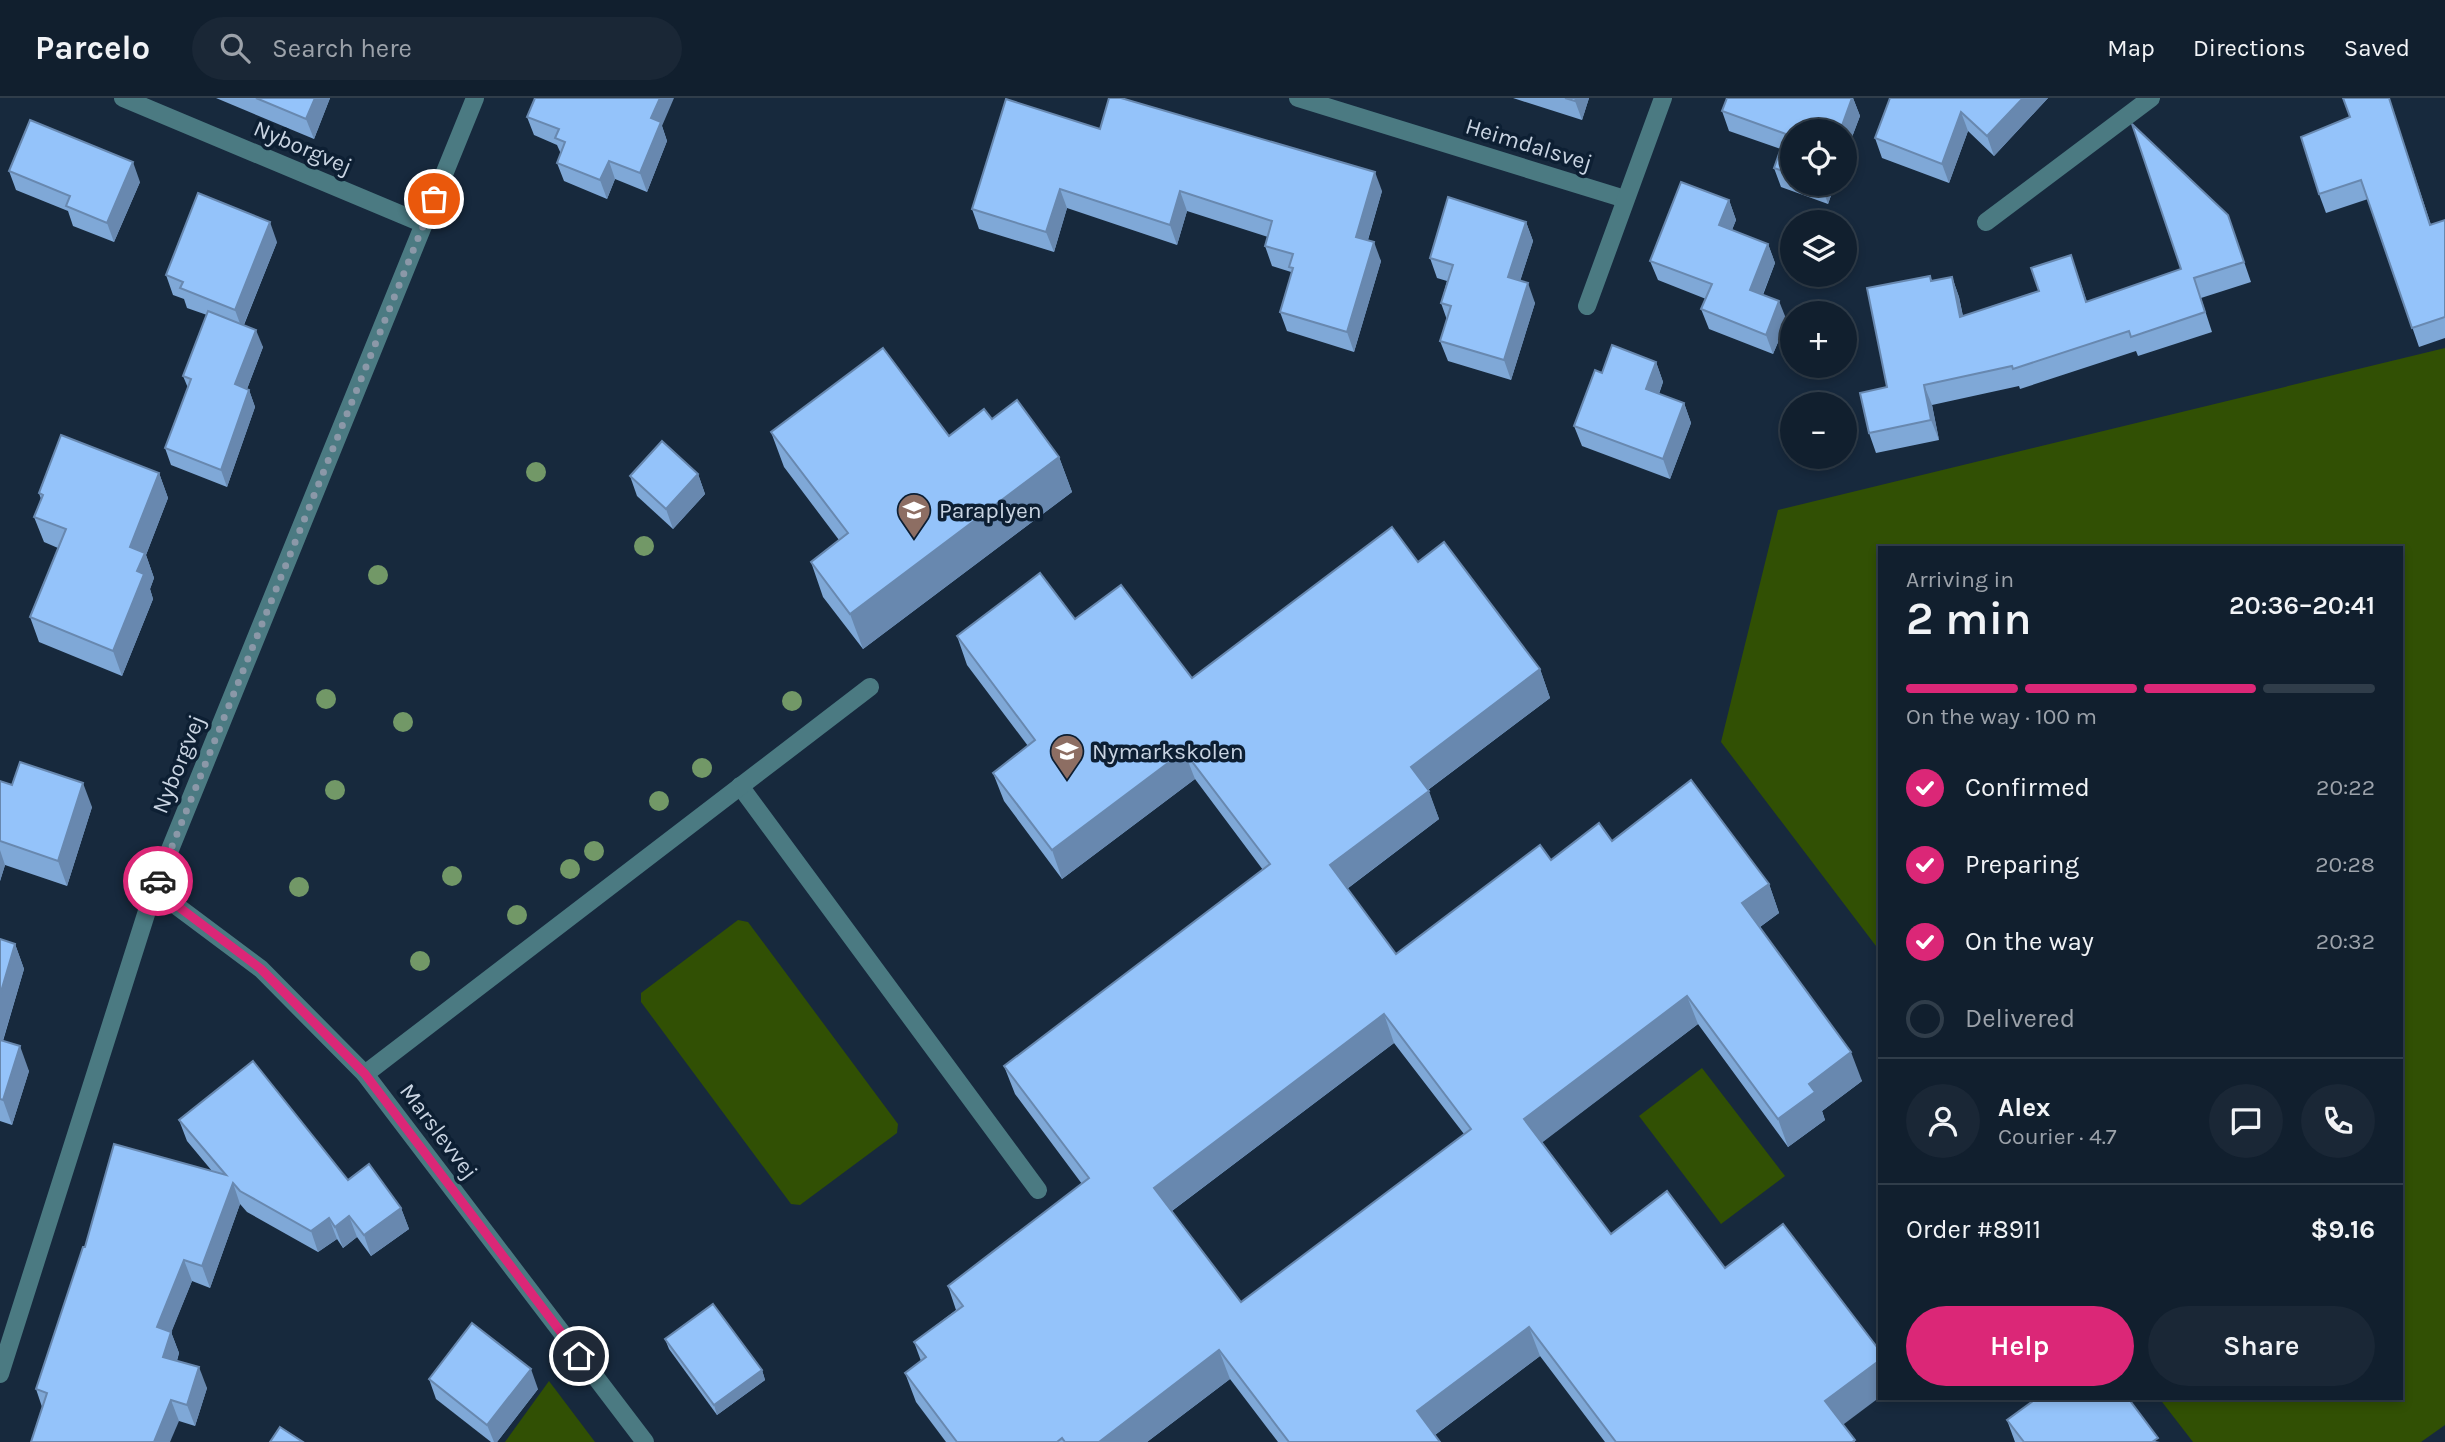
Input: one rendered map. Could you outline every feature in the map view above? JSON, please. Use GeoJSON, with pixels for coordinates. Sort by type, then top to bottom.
{"type":"FeatureCollection","features":[{"type":"Feature","properties":{"kind":"street","name":"Nyborgvej"},"geometry":{"type":"LineString","coordinates":[[123,98],[424,224]]}},
{"type":"Feature","properties":{"kind":"street","name":"Nyborgvej"},"geometry":{"type":"LineString","coordinates":[[0,1374],[155,889],[475,98]]}},
{"type":"Feature","properties":{"kind":"street","name":"Heimdalsvej"},"geometry":{"type":"LineString","coordinates":[[1298,98],[1625,199]]}},
{"type":"Feature","properties":{"kind":"street"},"geometry":{"type":"LineString","coordinates":[[1587,306],[1663,98]]}},
{"type":"Feature","properties":{"kind":"street"},"geometry":{"type":"LineString","coordinates":[[1986,222],[2151,98]]}},
{"type":"Feature","properties":{"kind":"street"},"geometry":{"type":"LineString","coordinates":[[365,1074],[870,687]]}},
{"type":"Feature","properties":{"kind":"street"},"geometry":{"type":"LineString","coordinates":[[740,786],[1038,1190]]}},
{"type":"Feature","properties":{"kind":"street","name":"Marslevvej"},"geometry":{"type":"LineString","coordinates":[[155,889],[261,969],[365,1074],[645,1442]]}},
{"type":"Feature","properties":{"kind":"green space"},"geometry":{"type":"Polygon","coordinates":[[[2445,348],[2445,1425],[2421,1442],[2193,1442],[2161,1400],[2403,1400],[2403,546],[1878,546],[1878,949],[1721,742],[1778,510],[2445,348]]]}},
{"type":"Feature","properties":{"kind":"green space"},"geometry":{"type":"Polygon","coordinates":[[[738,920],[748,922],[898,1124],[897,1133],[800,1205],[791,1204],[641,1002],[641,993],[738,920]]]}},
{"type":"Feature","properties":{"kind":"green space"},"geometry":{"type":"Polygon","coordinates":[[[1702,1068],[1785,1176],[1721,1224],[1639,1116],[1702,1068]]]}},
{"type":"Feature","properties":{"kind":"green space"},"geometry":{"type":"Polygon","coordinates":[[[549,1381],[595,1442],[505,1442],[549,1381]]]}},
{"type":"Feature","properties":{"kind":"building"},"geometry":{"type":"Polygon","coordinates":[[[256,98],[315,98],[306,119],[256,98]]]}},
{"type":"Feature","properties":{"kind":"building"},"geometry":{"type":"Polygon","coordinates":[[[535,98],[660,98],[651,118],[661,122],[640,173],[609,161],[600,180],[557,163],[565,142],[555,138],[559,129],[527,117],[535,98]]]}},
{"type":"Feature","properties":{"kind":"building"},"geometry":{"type":"Polygon","coordinates":[[[1109,98],[1121,98],[1375,172],[1356,237],[1374,242],[1347,332],[1280,312],[1293,268],[1289,267],[1293,254],[1265,246],[1272,221],[1180,191],[1170,225],[1060,189],[1046,232],[972,209],[1006,99],[1100,129],[1109,98]]]}},
{"type":"Feature","properties":{"kind":"building"},"geometry":{"type":"Polygon","coordinates":[[[1727,98],[1852,98],[1844,119],[1780,119],[1780,132],[1722,111],[1727,98]]]}},
{"type":"Feature","properties":{"kind":"building"},"geometry":{"type":"Polygon","coordinates":[[[1890,98],[2023,98],[1987,136],[1961,112],[1942,164],[1875,138],[1890,98]]]}},
{"type":"Feature","properties":{"kind":"building"},"geometry":{"type":"Polygon","coordinates":[[[2343,98],[2389,98],[2430,225],[2445,220],[2445,317],[2412,328],[2361,180],[2319,194],[2301,137],[2350,117],[2343,98]]]}},
{"type":"Feature","properties":{"kind":"building"},"geometry":{"type":"Polygon","coordinates":[[[30,120],[133,162],[107,223],[66,206],[70,196],[9,171],[30,120]]]}},
{"type":"Feature","properties":{"kind":"building"},"geometry":{"type":"Polygon","coordinates":[[[2132,124],[2228,215],[2244,262],[2194,278],[2205,312],[2131,337],[2129,331],[2013,369],[2012,366],[1924,385],[1931,420],[1869,433],[1860,393],[1887,387],[1867,288],[1930,276],[1931,281],[1952,277],[1960,317],[2039,291],[2031,268],[2071,255],[2086,302],[2181,269],[2132,124]]]}},
{"type":"Feature","properties":{"kind":"building"},"geometry":{"type":"Polygon","coordinates":[[[1780,151],[1780,170],[1774,168],[1780,151]]]}},
{"type":"Feature","properties":{"kind":"building"},"geometry":{"type":"Polygon","coordinates":[[[1681,182],[1729,200],[1719,225],[1768,244],[1750,290],[1779,301],[1766,335],[1701,309],[1712,284],[1650,261],[1681,182]]]}},
{"type":"Feature","properties":{"kind":"building"},"geometry":{"type":"Polygon","coordinates":[[[198,193],[270,222],[235,310],[180,288],[183,282],[166,275],[198,193]]]}},
{"type":"Feature","properties":{"kind":"building"},"geometry":{"type":"Polygon","coordinates":[[[1448,197],[1526,222],[1508,277],[1528,283],[1504,360],[1440,341],[1451,306],[1441,303],[1453,265],[1430,258],[1448,197]]]}},
{"type":"Feature","properties":{"kind":"building"},"geometry":{"type":"Polygon","coordinates":[[[208,311],[256,330],[235,384],[249,390],[221,470],[165,448],[191,379],[183,376],[208,311]]]}},
{"type":"Feature","properties":{"kind":"building"},"geometry":{"type":"Polygon","coordinates":[[[1612,345],[1656,362],[1646,389],[1684,403],[1663,459],[1574,426],[1595,370],[1602,373],[1612,345]]]}},
{"type":"Feature","properties":{"kind":"building"},"geometry":{"type":"Polygon","coordinates":[[[883,348],[949,436],[984,409],[992,419],[1017,400],[1059,457],[850,614],[811,562],[848,533],[771,432],[883,348]]]}},
{"type":"Feature","properties":{"kind":"building"},"geometry":{"type":"Polygon","coordinates":[[[61,435],[159,473],[130,547],[145,553],[137,571],[144,574],[113,651],[30,617],[66,529],[34,517],[43,495],[39,493],[61,435]]]}},
{"type":"Feature","properties":{"kind":"building"},"geometry":{"type":"Polygon","coordinates":[[[662,441],[698,474],[666,509],[630,476],[662,441]]]}},
{"type":"Feature","properties":{"kind":"building"},"geometry":{"type":"Polygon","coordinates":[[[1392,527],[1418,562],[1444,542],[1540,669],[1411,767],[1429,791],[1330,865],[1396,954],[1540,845],[1551,860],[1599,823],[1612,841],[1691,780],[1769,884],[1742,903],[1851,1052],[1809,1084],[1815,1092],[1778,1119],[1687,996],[1524,1119],[1611,1234],[1667,1191],[1725,1268],[1783,1224],[1878,1348],[1878,1361],[1825,1401],[1855,1440],[1616,1442],[1529,1327],[1417,1411],[1440,1442],[1289,1442],[1219,1350],[1099,1442],[1065,1442],[1062,1438],[1057,1442],[957,1442],[905,1373],[926,1357],[914,1342],[963,1306],[948,1286],[1089,1178],[1004,1066],[1270,864],[1184,751],[1052,850],[993,773],[1035,740],[957,636],[1040,573],[1075,619],[1121,585],[1192,678],[1392,527]],[[1384,1014],[1154,1188],[1241,1302],[1471,1129],[1384,1014]]]}},
{"type":"Feature","properties":{"kind":"building"},"geometry":{"type":"Polygon","coordinates":[[[20,762],[83,783],[58,861],[0,841],[0,781],[12,785],[20,762]]]}},
{"type":"Feature","properties":{"kind":"building"},"geometry":{"type":"Polygon","coordinates":[[[0,939],[15,944],[0,995],[0,939]]]}},
{"type":"Feature","properties":{"kind":"building"},"geometry":{"type":"Polygon","coordinates":[[[0,1040],[20,1046],[3,1100],[0,1099],[0,1040]]]}},
{"type":"Feature","properties":{"kind":"building"},"geometry":{"type":"Polygon","coordinates":[[[253,1061],[348,1180],[369,1164],[401,1208],[364,1235],[349,1216],[335,1227],[329,1218],[311,1231],[240,1191],[233,1183],[202,1266],[184,1260],[157,1327],[171,1332],[163,1357],[199,1367],[187,1405],[171,1400],[154,1442],[31,1442],[47,1393],[36,1389],[85,1247],[114,1144],[226,1175],[179,1120],[253,1061]]]}},
{"type":"Feature","properties":{"kind":"building"},"geometry":{"type":"Polygon","coordinates":[[[713,1304],[762,1370],[714,1405],[665,1339],[713,1304]]]}},
{"type":"Feature","properties":{"kind":"building"},"geometry":{"type":"Polygon","coordinates":[[[472,1323],[531,1369],[487,1425],[429,1379],[472,1323]]]}},
{"type":"Feature","properties":{"kind":"building"},"geometry":{"type":"Polygon","coordinates":[[[2034,1400],[2130,1400],[2158,1438],[2152,1442],[2024,1442],[2007,1420],[2034,1400]]]}},
{"type":"Feature","properties":{"kind":"building"},"geometry":{"type":"Polygon","coordinates":[[[280,1427],[303,1442],[270,1442],[280,1427]]]}},
{"type":"Feature","properties":{"kind":"way so far"},"geometry":{"type":"LineString","coordinates":[[158,881],[323,466],[379,340],[434,199]]}},
{"type":"Feature","properties":{"kind":"place","name":"Paraplyen"},"geometry":{"type":"Point","coordinates":[914,540]}},
{"type":"Feature","properties":{"kind":"place","name":"Nymarkskolen"},"geometry":{"type":"Point","coordinates":[1067,781]}},
{"type":"Feature","properties":{"kind":"route"},"geometry":{"type":"LineString","coordinates":[[158,881],[155,889],[261,969],[365,1074],[579,1356]]}}]}
